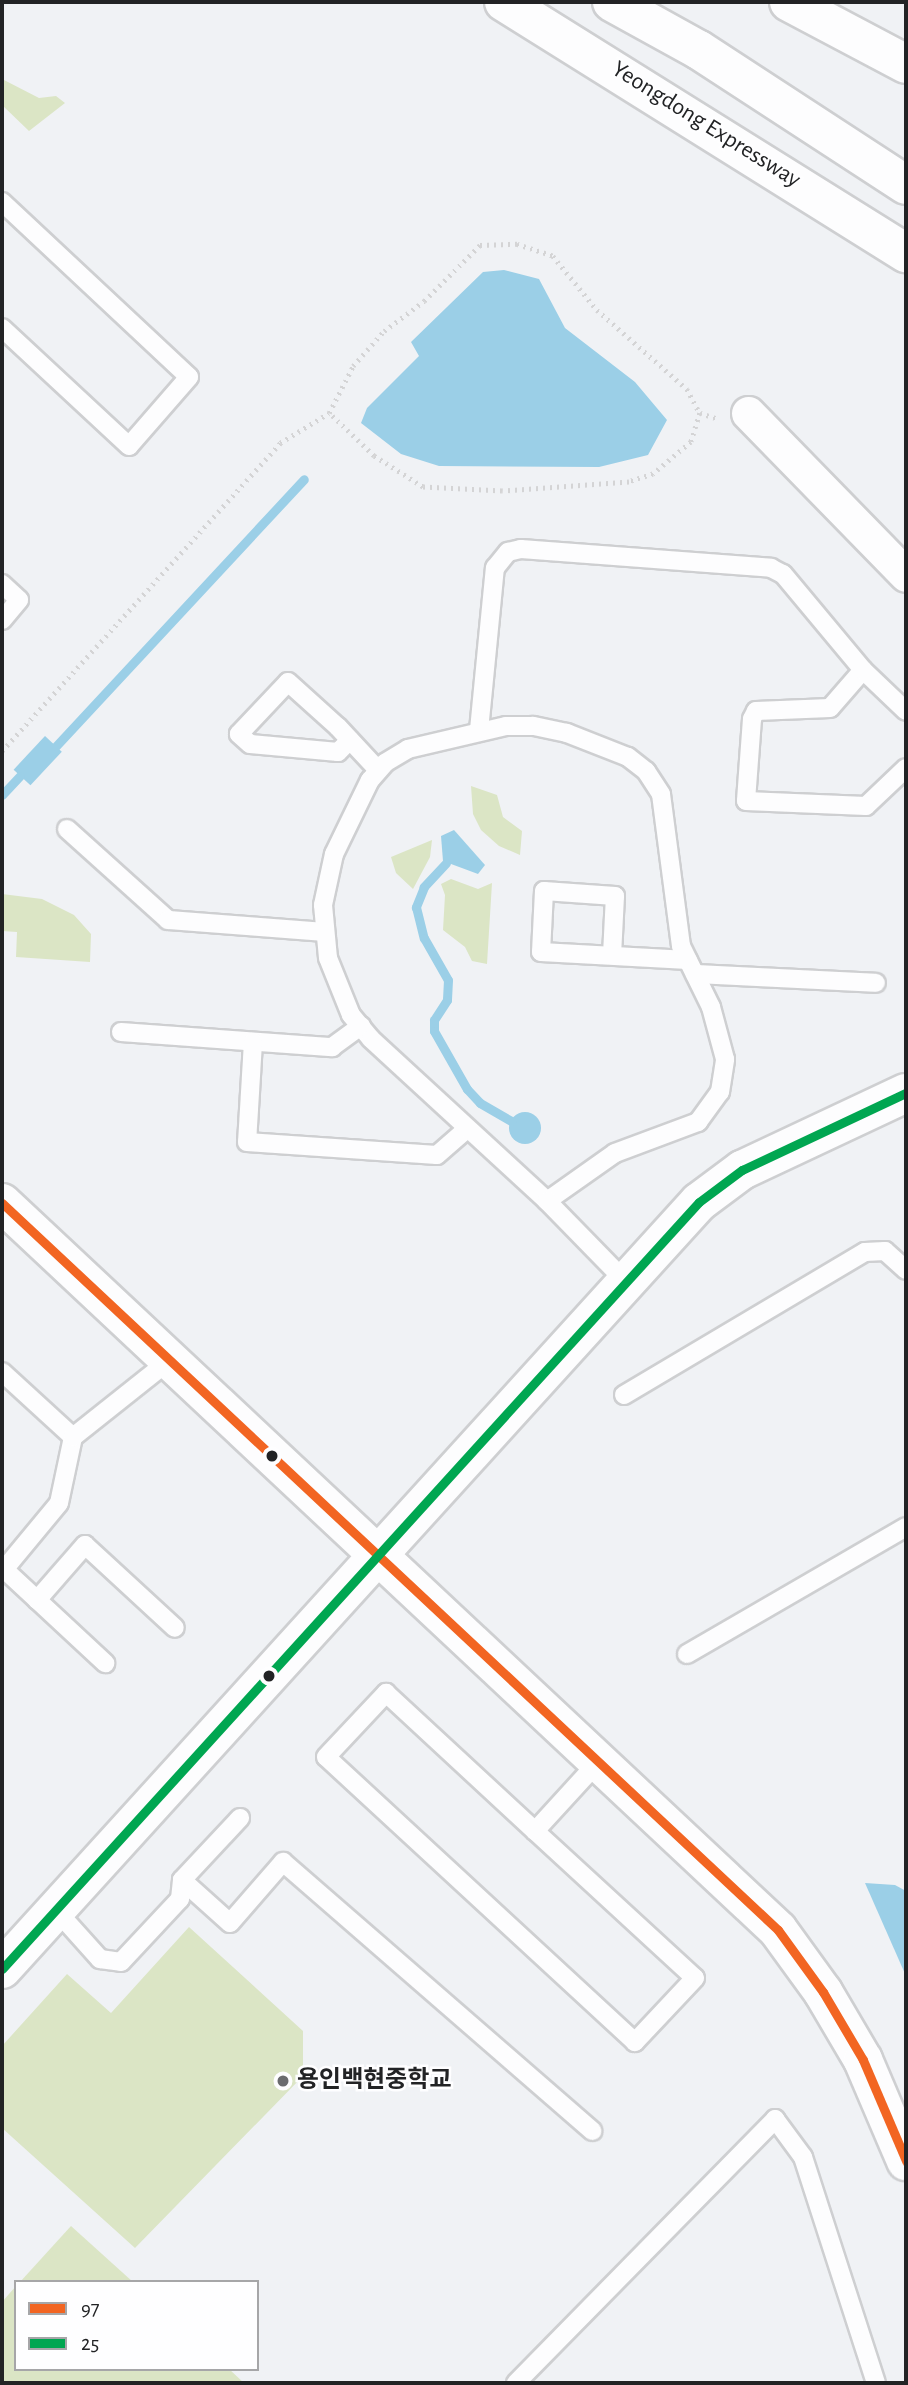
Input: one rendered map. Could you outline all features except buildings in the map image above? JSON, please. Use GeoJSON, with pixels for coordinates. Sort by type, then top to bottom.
{"type":"FeatureCollection","features":[{"type":"Feature","properties":{"kind":"main road","name":"Yeongdong Expressway"},"geometry":{"type":"LineString","coordinates":[[504,2],[906,253]]}},
{"type":"Feature","properties":{"kind":"main road"},"geometry":{"type":"LineString","coordinates":[[612,2],[699,50],[906,185]]}},
{"type":"Feature","properties":{"kind":"main road"},"geometry":{"type":"LineString","coordinates":[[789,2],[906,64]]}},
{"type":"Feature","properties":{"kind":"main road"},"geometry":{"type":"LineString","coordinates":[[2,1969],[626,1282],[718,1187],[742,1170],[906,1093]]}},
{"type":"Feature","properties":{"kind":"main road"},"geometry":{"type":"LineString","coordinates":[[2,1203],[778,1930],[823,1992],[863,2060],[906,2161]]}},
{"type":"Feature","properties":{"kind":"street"},"geometry":{"type":"LineString","coordinates":[[748,413],[906,575]]}},
{"type":"Feature","properties":{"kind":"lane"},"geometry":{"type":"LineString","coordinates":[[2,202],[189,377],[129,446],[2,328]]}},
{"type":"Feature","properties":{"kind":"lane"},"geometry":{"type":"LineString","coordinates":[[479,730],[495,568],[508,552],[521,549],[771,568],[783,574],[863,670],[906,711]]}},
{"type":"Feature","properties":{"kind":"lane"},"geometry":{"type":"LineString","coordinates":[[2,584],[19,600],[2,620]]}},
{"type":"Feature","properties":{"kind":"lane"},"geometry":{"type":"LineString","coordinates":[[863,670],[831,708],[756,710],[752,719],[746,801],[866,806],[906,768]]}},
{"type":"Feature","properties":{"kind":"lane"},"geometry":{"type":"LineString","coordinates":[[350,740],[338,752],[250,744],[239,734],[288,681],[350,740],[378,770]]}},
{"type":"Feature","properties":{"kind":"lane"},"geometry":{"type":"LineString","coordinates":[[547,1201],[607,1157],[686,1129],[715,1103],[725,1059],[721,1035],[691,967],[675,921],[662,794],[646,771],[628,757],[567,733],[533,726],[479,730],[408,749],[378,770],[355,803],[334,854],[323,905],[323,932],[337,986],[361,1026],[466,1130],[547,1201],[626,1282]]}},
{"type":"Feature","properties":{"kind":"lane"},"geometry":{"type":"LineString","coordinates":[[67,829],[168,920],[323,932]]}},
{"type":"Feature","properties":{"kind":"lane"},"geometry":{"type":"LineString","coordinates":[[612,955],[615,896],[544,891],[541,952],[612,955],[691,967],[876,983]]}},
{"type":"Feature","properties":{"kind":"lane"},"geometry":{"type":"LineString","coordinates":[[121,1032],[332,1047],[361,1026]]}},
{"type":"Feature","properties":{"kind":"lane"},"geometry":{"type":"LineString","coordinates":[[253,1042],[247,1142],[437,1155],[466,1130]]}},
{"type":"Feature","properties":{"kind":"lane"},"geometry":{"type":"LineString","coordinates":[[624,1395],[864,1252],[885,1251],[906,1270]]}},
{"type":"Feature","properties":{"kind":"lane"},"geometry":{"type":"LineString","coordinates":[[105,1663],[4,1571],[64,1495],[73,1437],[171,1359]]}},
{"type":"Feature","properties":{"kind":"lane"},"geometry":{"type":"LineString","coordinates":[[2,1372],[73,1437]]}},
{"type":"Feature","properties":{"kind":"lane"},"geometry":{"type":"LineString","coordinates":[[687,1654],[906,1527]]}},
{"type":"Feature","properties":{"kind":"lane"},"geometry":{"type":"LineString","coordinates":[[37,1600],[85,1545],[175,1629]]}},
{"type":"Feature","properties":{"kind":"lane"},"geometry":{"type":"LineString","coordinates":[[386,1693],[535,1830],[695,1978],[635,2042],[326,1757],[386,1693]]}},
{"type":"Feature","properties":{"kind":"lane"},"geometry":{"type":"LineString","coordinates":[[535,1830],[597,1763]]}},
{"type":"Feature","properties":{"kind":"lane"},"geometry":{"type":"LineString","coordinates":[[56,1910],[100,1959],[121,1962],[180,1899],[182,1880],[240,1818]]}},
{"type":"Feature","properties":{"kind":"lane"},"geometry":{"type":"LineString","coordinates":[[182,1880],[230,1923],[283,1862],[592,2131]]}},
{"type":"Feature","properties":{"kind":"lane"},"geometry":{"type":"LineString","coordinates":[[516,2383],[775,2119],[803,2157],[876,2383]]}},
{"type":"Feature","properties":{"kind":"path"},"geometry":{"type":"LineString","coordinates":[[2,751],[280,443],[329,412],[353,366],[384,331],[424,301],[466,255],[480,245],[497,243],[536,250],[565,266],[597,310],[687,389],[700,413],[691,442],[653,474],[629,482],[502,491],[424,487],[374,456],[329,412]]}},
{"type":"Feature","properties":{"kind":"green space"},"geometry":{"type":"Polygon","coordinates":[[[4,80],[39,98],[56,96],[65,103],[29,131],[2,105],[4,80]]]}},
{"type":"Feature","properties":{"kind":"green space"},"geometry":{"type":"Polygon","coordinates":[[[471,786],[497,795],[503,817],[522,831],[520,855],[499,846],[481,830],[473,814],[471,786]]]}},
{"type":"Feature","properties":{"kind":"green space"},"geometry":{"type":"Polygon","coordinates":[[[432,840],[430,857],[413,889],[396,873],[391,857],[432,840]]]}},
{"type":"Feature","properties":{"kind":"green space"},"geometry":{"type":"Polygon","coordinates":[[[451,879],[478,889],[492,883],[487,964],[472,961],[465,947],[443,930],[445,895],[441,884],[451,879]]]}},
{"type":"Feature","properties":{"kind":"green space"},"geometry":{"type":"Polygon","coordinates":[[[2,894],[42,899],[74,915],[91,934],[90,962],[16,957],[17,932],[2,931],[2,894]]]}},
{"type":"Feature","properties":{"kind":"green space"},"geometry":{"type":"Polygon","coordinates":[[[189,1927],[303,2031],[303,2076],[135,2248],[2,2128],[2,2046],[67,1974],[111,2013],[189,1927]]]}},
{"type":"Feature","properties":{"kind":"green space"},"geometry":{"type":"Polygon","coordinates":[[[71,2226],[131,2280],[22,2280],[71,2226]]]}},
{"type":"Feature","properties":{"kind":"green space"},"geometry":{"type":"Polygon","coordinates":[[[14,2288],[14,2371],[231,2371],[244,2383],[2,2383],[2,2302],[14,2288]]]}},
{"type":"Feature","properties":{"kind":"water"},"geometry":{"type":"Polygon","coordinates":[[[504,270],[539,279],[565,328],[635,382],[667,420],[648,455],[599,467],[439,466],[401,454],[361,423],[367,408],[419,356],[411,342],[483,272],[504,270]]]}},
{"type":"Feature","properties":{"kind":"water"},"geometry":{"type":"Polygon","coordinates":[[[45,736],[62,752],[30,785],[14,770],[45,736]]]}},
{"type":"Feature","properties":{"kind":"water"},"geometry":{"type":"Polygon","coordinates":[[[454,830],[485,865],[478,874],[443,861],[441,836],[454,830]]]}},
{"type":"Feature","properties":{"kind":"water"},"geometry":{"type":"Polygon","coordinates":[[[525,1112],[536,1117],[541,1128],[536,1139],[525,1144],[514,1139],[509,1128],[514,1117],[525,1112]]]}},
{"type":"Feature","properties":{"kind":"water"},"geometry":{"type":"Polygon","coordinates":[[[865,1883],[895,1885],[906,1891],[906,1976],[865,1883]]]}},
{"type":"Feature","properties":{"kind":"waterway"},"geometry":{"type":"LineString","coordinates":[[56,746],[304,479]]}},
{"type":"Feature","properties":{"kind":"waterway"},"geometry":{"type":"LineString","coordinates":[[2,795],[20,776]]}},
{"type":"Feature","properties":{"kind":"waterway"},"geometry":{"type":"LineString","coordinates":[[446,863],[424,887],[416,907],[424,938],[448,980],[447,1000],[434,1020],[434,1031],[467,1089],[480,1103],[511,1121]]}},
{"type":"Feature","properties":{"kind":"transit line","name":"25"},"geometry":{"type":"LineString","coordinates":[[2,1969],[699,1202],[742,1170],[906,1093]]}},
{"type":"Feature","properties":{"kind":"transit line","name":"97"},"geometry":{"type":"LineString","coordinates":[[2,1203],[778,1930],[823,1992],[863,2060],[906,2161]]}},
{"type":"Feature","properties":{"kind":"place","name":"용인백현중학교"},"geometry":{"type":"Point","coordinates":[283,2081]}}]}
